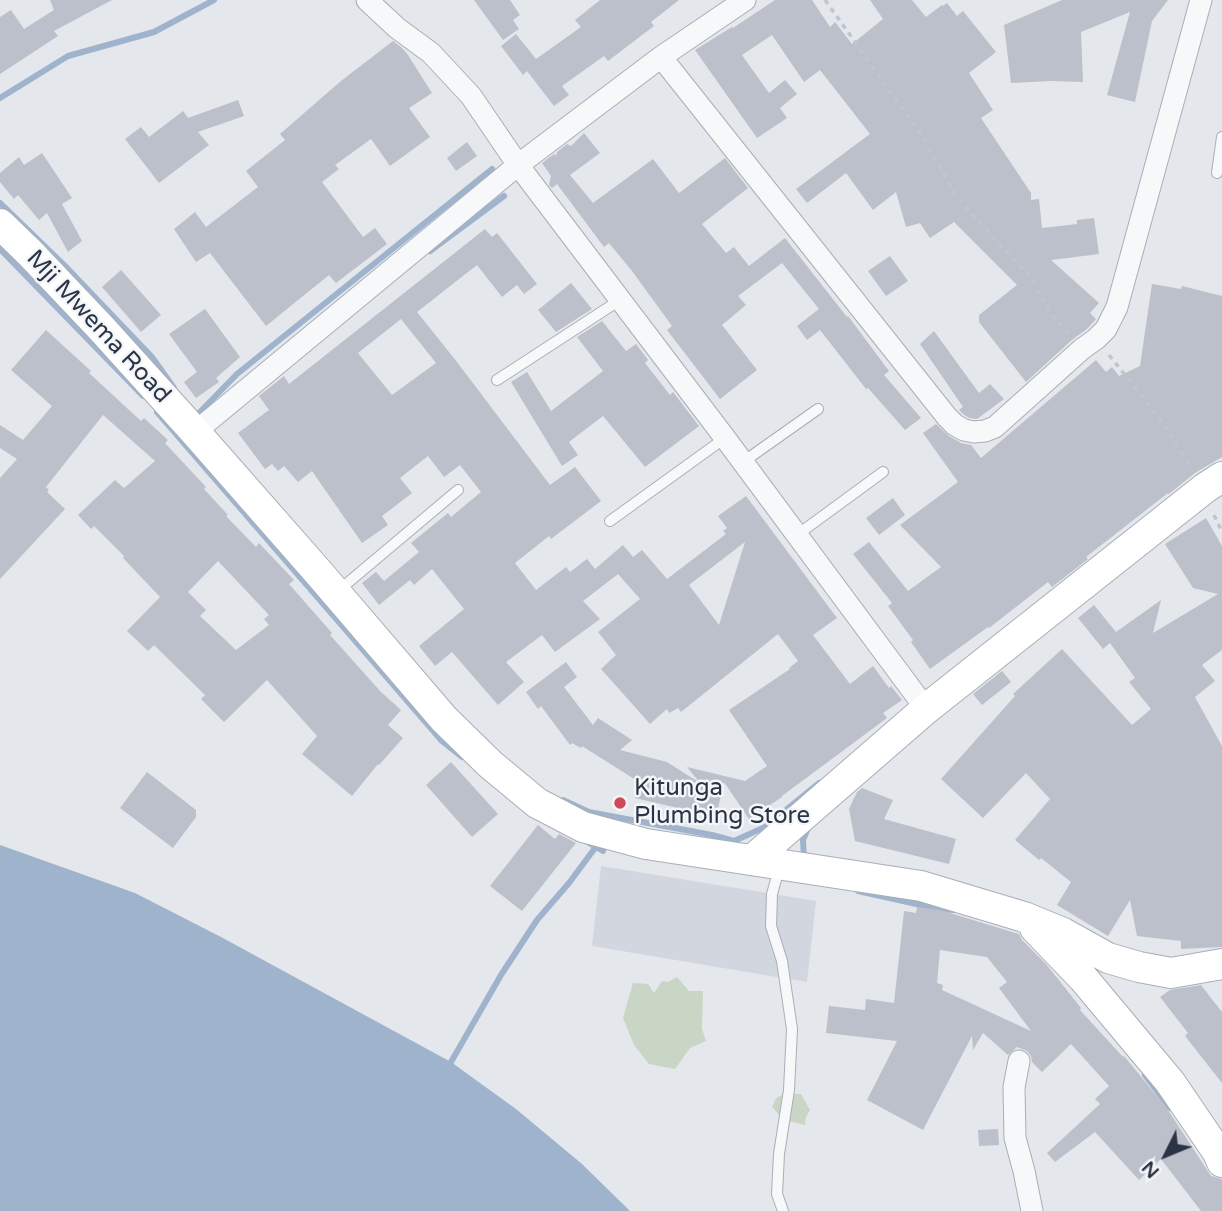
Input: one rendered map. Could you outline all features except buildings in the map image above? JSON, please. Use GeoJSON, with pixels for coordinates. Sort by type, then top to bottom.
{"type":"FeatureCollection","features":[{"type":"Feature","properties":{"kind":"main road","name":"Mji Mwema Road"},"geometry":{"type":"LineString","coordinates":[[0,224],[102,329],[195,432],[444,719],[490,764],[537,803],[583,827],[635,841],[765,864],[920,886],[1024,917],[1063,933],[1108,958],[1139,967],[1171,973],[1222,964]]}},
{"type":"Feature","properties":{"kind":"main road"},"geometry":{"type":"LineString","coordinates":[[765,864],[926,709],[1214,482]]}},
{"type":"Feature","properties":{"kind":"main road"},"geometry":{"type":"LineString","coordinates":[[1024,917],[1083,978],[1163,1073],[1222,1162]]}},
{"type":"Feature","properties":{"kind":"street"},"geometry":{"type":"LineString","coordinates":[[367,0],[397,28],[431,53],[471,96],[518,165],[926,709]]}},
{"type":"Feature","properties":{"kind":"street"},"geometry":{"type":"LineString","coordinates":[[195,432],[518,165],[661,57],[745,0]]}},
{"type":"Feature","properties":{"kind":"street"},"geometry":{"type":"LineString","coordinates":[[661,57],[955,425],[964,430],[985,431],[995,427],[1105,329],[1117,307],[1201,0]]}},
{"type":"Feature","properties":{"kind":"street"},"geometry":{"type":"LineString","coordinates":[[1019,1061],[1014,1087],[1015,1138],[1032,1211]]}},
{"type":"Feature","properties":{"kind":"lane"},"geometry":{"type":"LineString","coordinates":[[1217,173],[1222,137]]}},
{"type":"Feature","properties":{"kind":"lane"},"geometry":{"type":"LineString","coordinates":[[497,380],[620,300]]}},
{"type":"Feature","properties":{"kind":"lane"},"geometry":{"type":"LineString","coordinates":[[743,462],[818,410]]}},
{"type":"Feature","properties":{"kind":"lane"},"geometry":{"type":"LineString","coordinates":[[610,521],[725,439]]}},
{"type":"Feature","properties":{"kind":"lane"},"geometry":{"type":"LineString","coordinates":[[797,535],[883,472]]}},
{"type":"Feature","properties":{"kind":"lane"},"geometry":{"type":"LineString","coordinates":[[335,593],[458,490]]}},
{"type":"Feature","properties":{"kind":"lane"},"geometry":{"type":"LineString","coordinates":[[765,864],[772,894],[771,926],[782,961],[792,1029],[789,1090],[779,1154],[777,1194],[783,1211]]}},
{"type":"Feature","properties":{"kind":"path"},"geometry":{"type":"LineString","coordinates":[[825,0],[923,137],[956,195],[1029,275],[1051,314],[1089,344],[1158,416],[1214,482],[1215,519],[1222,532]]}},
{"type":"Feature","properties":{"kind":"shaded area"},"geometry":{"type":"Polygon","coordinates":[[[601,866],[816,901],[807,982],[592,946],[601,866]]]}},
{"type":"Feature","properties":{"kind":"green space"},"geometry":{"type":"Polygon","coordinates":[[[677,977],[689,991],[703,991],[702,1029],[706,1041],[690,1048],[675,1069],[649,1064],[634,1045],[623,1018],[633,983],[648,984],[654,993],[662,981],[668,982],[677,977]]]}},
{"type":"Feature","properties":{"kind":"green space"},"geometry":{"type":"Polygon","coordinates":[[[784,1094],[801,1094],[810,1110],[805,1125],[784,1120],[772,1107],[776,1098],[784,1094]]]}},
{"type":"Feature","properties":{"kind":"water"},"geometry":{"type":"Polygon","coordinates":[[[0,845],[135,893],[451,1062],[516,1109],[582,1164],[630,1211],[0,1211],[0,845]]]}},
{"type":"Feature","properties":{"kind":"waterway"},"geometry":{"type":"LineString","coordinates":[[0,98],[68,56],[154,32],[214,0]]}},
{"type":"Feature","properties":{"kind":"waterway"},"geometry":{"type":"LineString","coordinates":[[199,413],[237,374],[492,169]]}},
{"type":"Feature","properties":{"kind":"waterway"},"geometry":{"type":"LineString","coordinates":[[430,251],[504,196]]}},
{"type":"Feature","properties":{"kind":"waterway"},"geometry":{"type":"LineString","coordinates":[[0,203],[152,357],[174,388]]}},
{"type":"Feature","properties":{"kind":"waterway"},"geometry":{"type":"LineString","coordinates":[[0,249],[143,396]]}},
{"type":"Feature","properties":{"kind":"waterway"},"geometry":{"type":"LineString","coordinates":[[157,412],[442,741],[462,757]]}},
{"type":"Feature","properties":{"kind":"waterway"},"geometry":{"type":"LineString","coordinates":[[563,800],[589,812],[734,841],[765,827],[819,783]]}},
{"type":"Feature","properties":{"kind":"waterway"},"geometry":{"type":"LineString","coordinates":[[804,858],[803,840],[808,828]]}},
{"type":"Feature","properties":{"kind":"waterway"},"geometry":{"type":"LineString","coordinates":[[584,840],[603,851]]}},
{"type":"Feature","properties":{"kind":"waterway"},"geometry":{"type":"LineString","coordinates":[[451,1062],[501,975],[537,920],[595,848]]}},
{"type":"Feature","properties":{"kind":"waterway"},"geometry":{"type":"LineString","coordinates":[[858,891],[953,910]]}},
{"type":"Feature","properties":{"kind":"waterway"},"geometry":{"type":"LineString","coordinates":[[1145,1075],[1170,1108]]}},
{"type":"Feature","properties":{"kind":"place","name":"Kitunga Plumbing Store"},"geometry":{"type":"Point","coordinates":[620,803]}}]}
